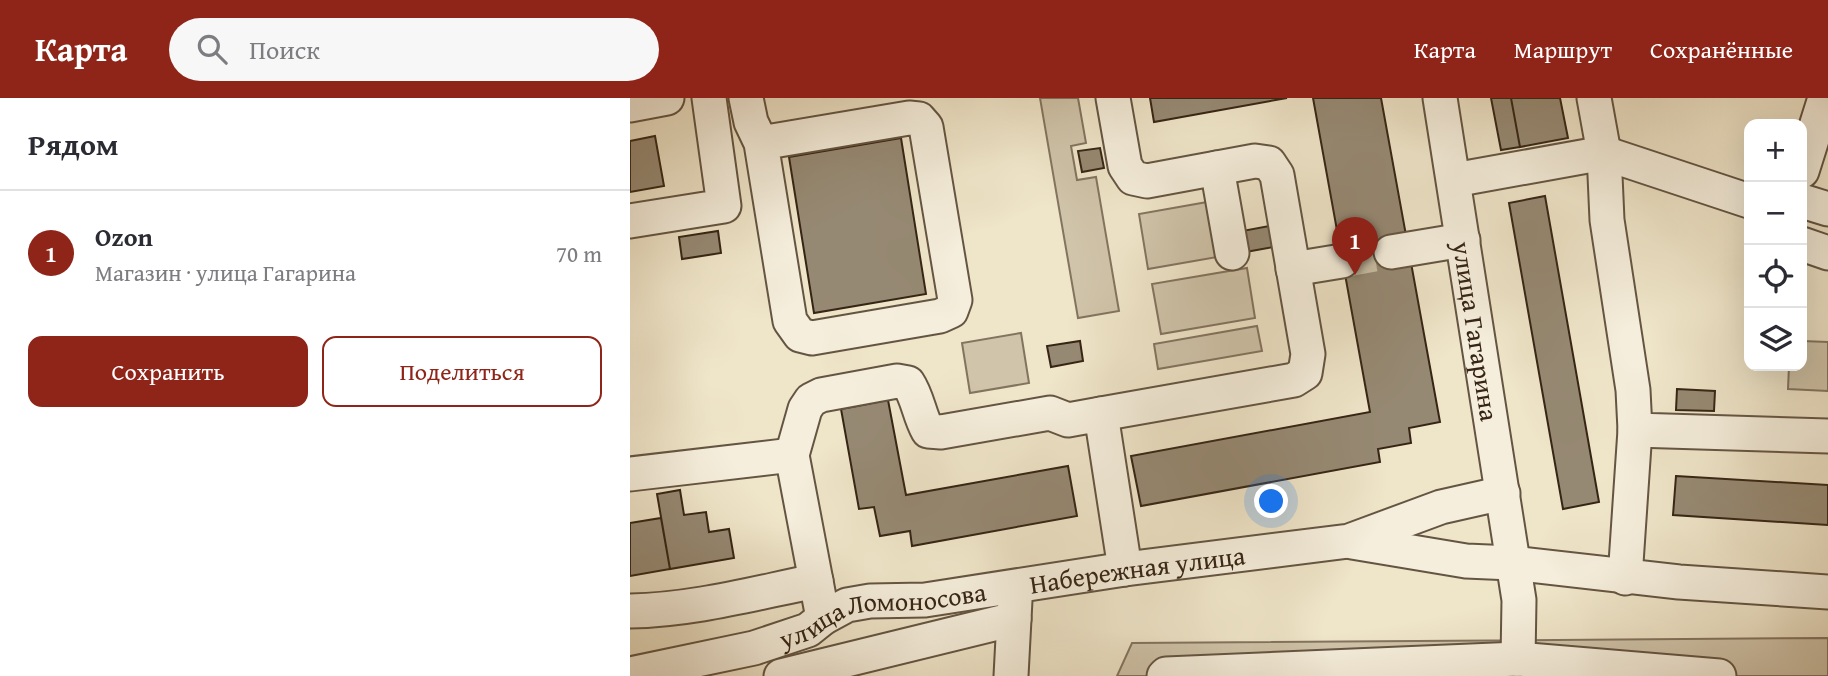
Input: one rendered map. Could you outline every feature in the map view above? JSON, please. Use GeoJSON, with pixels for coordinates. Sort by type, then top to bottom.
{"type":"FeatureCollection","features":[{"type":"Feature","properties":{"kind":"street"},"geometry":{"type":"LineString","coordinates":[[630,105],[667,98]]}},
{"type":"Feature","properties":{"kind":"street"},"geometry":{"type":"LineString","coordinates":[[630,221],[724,206],[709,98]]}},
{"type":"Feature","properties":{"kind":"street"},"geometry":{"type":"LineString","coordinates":[[746,98],[751,122],[761,143],[790,321],[800,335],[812,338],[940,316],[951,310],[955,300],[926,127],[919,119],[909,118],[761,143]]}},
{"type":"Feature","properties":{"kind":"street"},"geometry":{"type":"LineString","coordinates":[[823,618],[792,455],[805,409],[811,400],[821,395],[897,381],[908,383],[915,394],[920,417],[928,430],[941,432],[1050,413],[1068,420],[1294,380],[1305,373],[1308,354],[1277,175],[1269,163],[1255,160],[1147,181],[1133,178],[1125,166],[1113,98]]}},
{"type":"Feature","properties":{"kind":"street","name":"улица Гагарина"},"geometry":{"type":"LineString","coordinates":[[1440,98],[1519,600],[1518,659]]}},
{"type":"Feature","properties":{"kind":"street"},"geometry":{"type":"LineString","coordinates":[[1594,98],[1604,153],[1607,220],[1633,390],[1636,430],[1625,578]]}},
{"type":"Feature","properties":{"kind":"street"},"geometry":{"type":"LineString","coordinates":[[1807,155],[1825,98]]}},
{"type":"Feature","properties":{"kind":"street"},"geometry":{"type":"LineString","coordinates":[[1454,180],[1604,153],[1744,199]]}},
{"type":"Feature","properties":{"kind":"street"},"geometry":{"type":"LineString","coordinates":[[1217,167],[1232,253]]}},
{"type":"Feature","properties":{"kind":"street"},"geometry":{"type":"LineString","coordinates":[[1807,203],[1828,209]]}},
{"type":"Feature","properties":{"kind":"street"},"geometry":{"type":"LineString","coordinates":[[1391,252],[1463,240]]}},
{"type":"Feature","properties":{"kind":"street"},"geometry":{"type":"LineString","coordinates":[[1805,245],[1828,253]]}},
{"type":"Feature","properties":{"kind":"street"},"geometry":{"type":"LineString","coordinates":[[1293,269],[1342,261]]}},
{"type":"Feature","properties":{"kind":"street"},"geometry":{"type":"LineString","coordinates":[[1101,414],[1125,569]]}},
{"type":"Feature","properties":{"kind":"street"},"geometry":{"type":"LineString","coordinates":[[1636,430],[1828,436]]}},
{"type":"Feature","properties":{"kind":"street"},"geometry":{"type":"LineString","coordinates":[[630,474],[792,455]]}},
{"type":"Feature","properties":{"kind":"street","name":"Набережная улица"},"geometry":{"type":"LineString","coordinates":[[1012,676],[1016,587],[1125,569],[1349,541],[1441,507],[1503,492]]}},
{"type":"Feature","properties":{"kind":"street"},"geometry":{"type":"LineString","coordinates":[[1441,507],[1433,521],[1431,542],[1436,551],[1444,556]]}},
{"type":"Feature","properties":{"kind":"street","name":"Набережная улица"},"geometry":{"type":"LineString","coordinates":[[1349,541],[1466,561],[1513,563],[1625,578],[1828,592]]}},
{"type":"Feature","properties":{"kind":"street"},"geometry":{"type":"LineString","coordinates":[[630,611],[658,611],[816,581]]}},
{"type":"Feature","properties":{"kind":"street","name":"улица Ломоносова"},"geometry":{"type":"LineString","coordinates":[[630,674],[754,648],[808,630],[847,605],[870,601],[925,600],[1016,587]]}},
{"type":"Feature","properties":{"kind":"street"},"geometry":{"type":"LineString","coordinates":[[781,676],[1014,620]]}},
{"type":"Feature","properties":{"kind":"street"},"geometry":{"type":"LineString","coordinates":[[1164,676],[1518,659],[1698,675]]}},
{"type":"Feature","properties":{"kind":"shaded area"},"geometry":{"type":"Polygon","coordinates":[[[1040,98],[1078,98],[1086,143],[1071,146],[1077,180],[1096,177],[1119,311],[1078,318],[1040,98]]]}},
{"type":"Feature","properties":{"kind":"shaded area"},"geometry":{"type":"Polygon","coordinates":[[[1213,201],[1223,256],[1148,269],[1139,214],[1213,201]]]}},
{"type":"Feature","properties":{"kind":"shaded area"},"geometry":{"type":"Polygon","coordinates":[[[1247,268],[1255,318],[1161,334],[1152,284],[1247,268]]]}},
{"type":"Feature","properties":{"kind":"shaded area"},"geometry":{"type":"Polygon","coordinates":[[[1257,326],[1262,351],[1158,369],[1154,344],[1257,326]]]}},
{"type":"Feature","properties":{"kind":"shaded area"},"geometry":{"type":"Polygon","coordinates":[[[1021,333],[1029,383],[970,393],[962,343],[1021,333]]]}},
{"type":"Feature","properties":{"kind":"shaded area"},"geometry":{"type":"Polygon","coordinates":[[[1807,341],[1828,342],[1828,391],[1788,389],[1789,371],[1807,371],[1807,341]]]}},
{"type":"Feature","properties":{"kind":"shaded area"},"geometry":{"type":"Polygon","coordinates":[[[1828,638],[1828,676],[1117,676],[1132,643],[1828,638]]]}},
{"type":"Feature","properties":{"kind":"building"},"geometry":{"type":"Polygon","coordinates":[[[1150,98],[1287,98],[1154,122],[1150,98]]]}},
{"type":"Feature","properties":{"kind":"building"},"geometry":{"type":"Polygon","coordinates":[[[1313,98],[1381,98],[1440,422],[1409,428],[1411,443],[1378,449],[1380,462],[1141,506],[1131,456],[1370,412],[1313,98]]]}},
{"type":"Feature","properties":{"kind":"building"},"geometry":{"type":"Polygon","coordinates":[[[1491,98],[1511,98],[1520,147],[1501,150],[1491,98]]]}},
{"type":"Feature","properties":{"kind":"building"},"geometry":{"type":"Polygon","coordinates":[[[1511,98],[1560,98],[1568,138],[1520,147],[1511,98]]]}},
{"type":"Feature","properties":{"kind":"building"},"geometry":{"type":"Polygon","coordinates":[[[655,136],[664,186],[630,192],[630,141],[655,136]]]}},
{"type":"Feature","properties":{"kind":"building"},"geometry":{"type":"Polygon","coordinates":[[[901,138],[926,294],[814,313],[789,157],[901,138]]]}},
{"type":"Feature","properties":{"kind":"building"},"geometry":{"type":"Polygon","coordinates":[[[1100,148],[1104,168],[1082,172],[1078,151],[1100,148]]]}},
{"type":"Feature","properties":{"kind":"building"},"geometry":{"type":"Polygon","coordinates":[[[1545,196],[1599,502],[1563,509],[1509,203],[1545,196]]]}},
{"type":"Feature","properties":{"kind":"building"},"geometry":{"type":"Polygon","coordinates":[[[1275,225],[1279,246],[1240,253],[1237,232],[1275,225]]]}},
{"type":"Feature","properties":{"kind":"building"},"geometry":{"type":"Polygon","coordinates":[[[718,231],[721,253],[682,259],[679,237],[718,231]]]}},
{"type":"Feature","properties":{"kind":"building"},"geometry":{"type":"Polygon","coordinates":[[[1080,341],[1083,361],[1051,367],[1047,346],[1080,341]]]}},
{"type":"Feature","properties":{"kind":"building"},"geometry":{"type":"Polygon","coordinates":[[[1677,389],[1715,391],[1714,411],[1676,410],[1677,389]]]}},
{"type":"Feature","properties":{"kind":"building"},"geometry":{"type":"Polygon","coordinates":[[[888,400],[906,495],[1068,466],[1077,516],[912,546],[910,531],[880,536],[874,507],[859,509],[841,409],[888,400]]]}},
{"type":"Feature","properties":{"kind":"building"},"geometry":{"type":"Polygon","coordinates":[[[1676,476],[1828,485],[1828,525],[1673,515],[1676,476]]]}},
{"type":"Feature","properties":{"kind":"building"},"geometry":{"type":"Polygon","coordinates":[[[680,490],[684,515],[706,512],[709,532],[729,529],[734,558],[670,569],[657,494],[680,490]]]}},
{"type":"Feature","properties":{"kind":"building"},"geometry":{"type":"Polygon","coordinates":[[[661,518],[670,569],[630,576],[630,523],[661,518]]]}},
{"type":"Feature","properties":{"kind":"tunnel"},"geometry":{"type":"LineString","coordinates":[[1342,261],[1391,252]]}},
{"type":"Feature","properties":{"kind":"place","name":"Ozon"},"geometry":{"type":"Point","coordinates":[1355,275]}}]}
